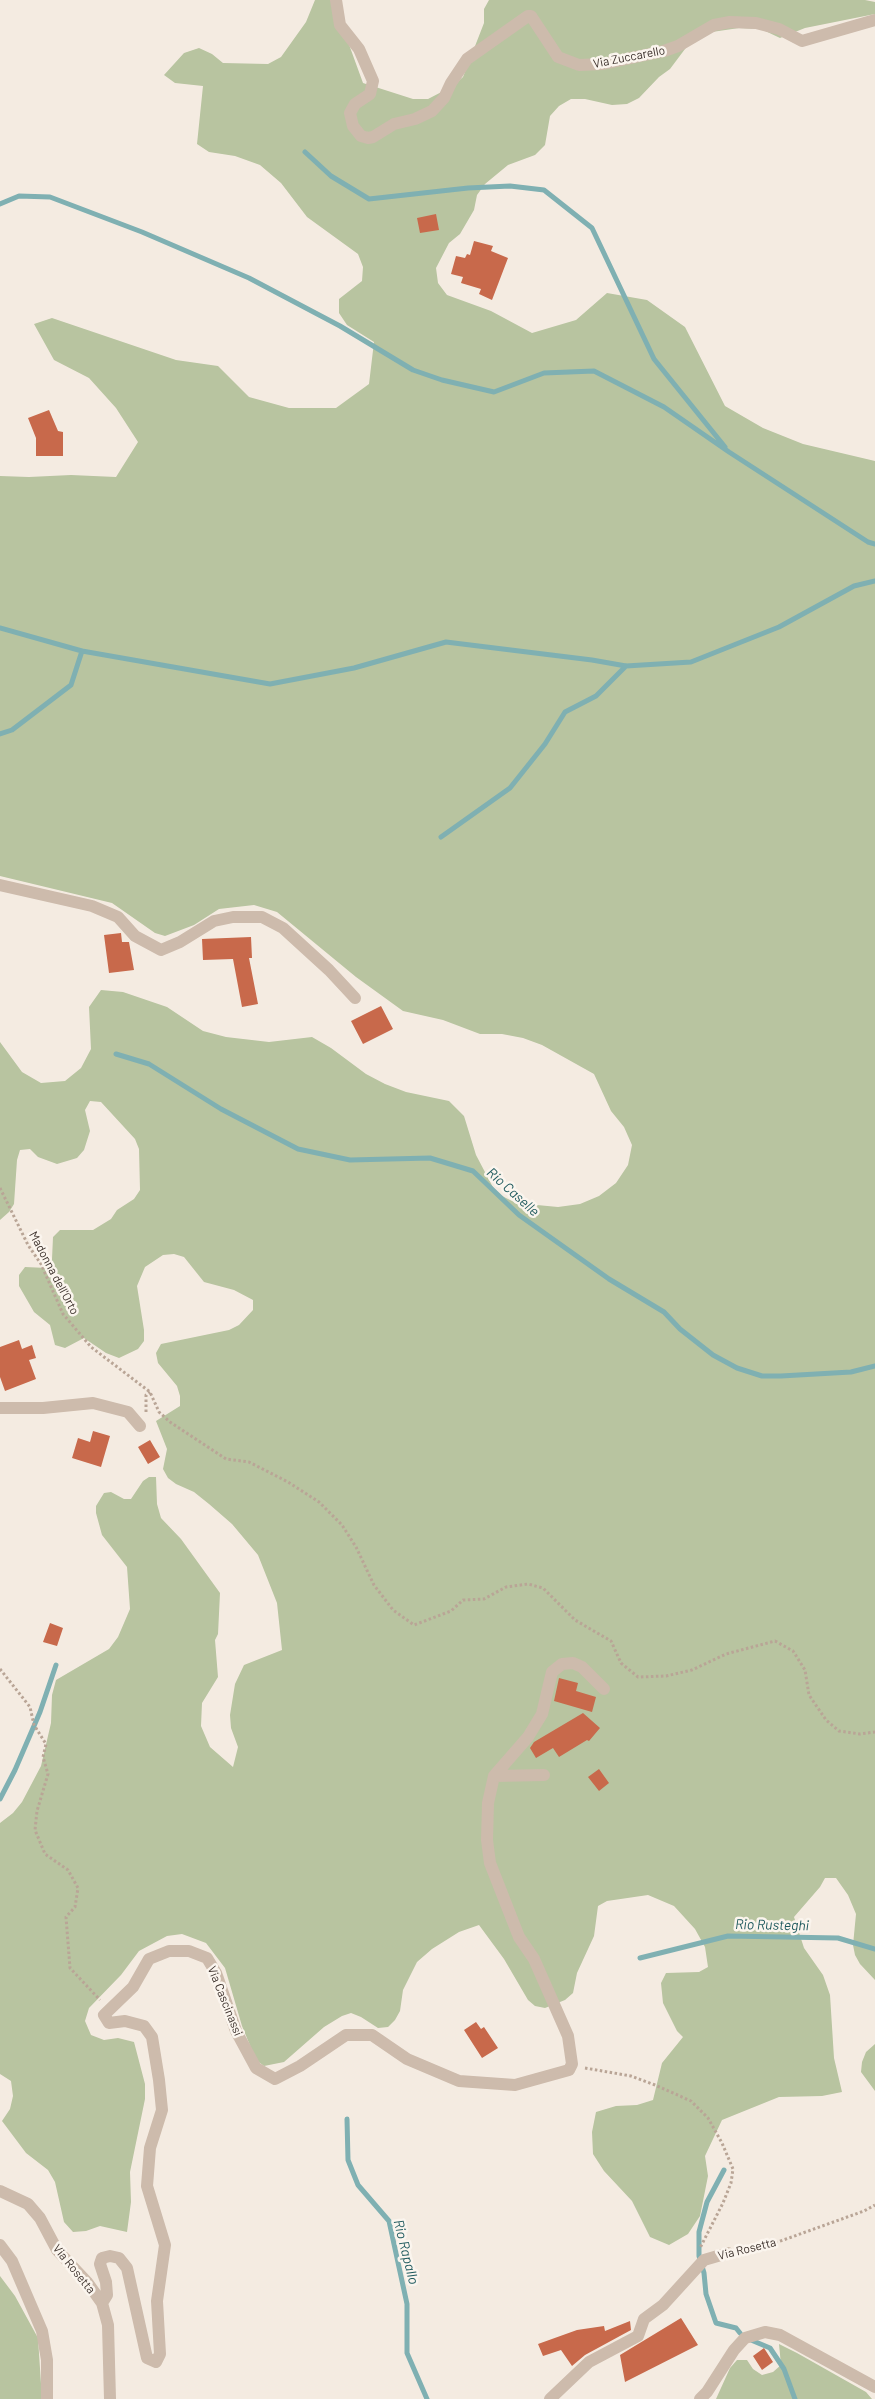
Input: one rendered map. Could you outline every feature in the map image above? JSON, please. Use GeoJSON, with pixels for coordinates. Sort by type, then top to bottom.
{"type":"FeatureCollection","features":[{"type":"Feature","properties":{"kind":"street","name":"Via Zuccarello"},"geometry":{"type":"LineString","coordinates":[[336,0],[340,24],[360,48],[373,81],[370,94],[355,104],[350,112],[353,126],[361,136],[368,138],[394,124],[415,119],[432,111],[444,98],[451,83],[467,59],[528,16],[531,16],[558,57],[579,65],[603,64],[664,51],[678,46],[714,25],[730,22],[756,23],[779,29],[802,41],[875,20]]}},
{"type":"Feature","properties":{"kind":"street"},"geometry":{"type":"LineString","coordinates":[[0,885],[92,906],[118,917],[136,936],[161,950],[180,942],[214,921],[234,917],[262,917],[283,928],[329,970],[355,998]]}},
{"type":"Feature","properties":{"kind":"street"},"geometry":{"type":"LineString","coordinates":[[0,1408],[43,1408],[93,1403],[128,1412],[140,1426]]}},
{"type":"Feature","properties":{"kind":"street"},"geometry":{"type":"LineString","coordinates":[[572,2064],[568,2036],[534,1959],[519,1937],[490,1863],[487,1820],[494,1776],[528,1737],[542,1714],[552,1672],[562,1664],[573,1663],[582,1667],[604,1689]]}},
{"type":"Feature","properties":{"kind":"street"},"geometry":{"type":"LineString","coordinates":[[494,1776],[544,1775]]}},
{"type":"Feature","properties":{"kind":"street","name":"Via Cascinassi"},"geometry":{"type":"LineString","coordinates":[[111,2008],[133,1987],[149,1959],[170,1951],[188,1951],[207,1958],[216,1974],[236,2031],[256,2068],[275,2079],[300,2066],[346,2035],[372,2035],[407,2059],[459,2081],[515,2085],[569,2070],[572,2064]]}},
{"type":"Feature","properties":{"kind":"street"},"geometry":{"type":"LineString","coordinates":[[102,2303],[107,2296],[106,2282],[100,2264],[102,2258],[110,2256],[119,2258],[127,2268],[147,2358],[156,2362],[160,2354],[157,2301],[165,2245],[147,2186],[150,2148],[162,2110],[160,2080],[152,2037],[144,2026],[125,2021],[109,2023],[104,2016],[111,2008]]}},
{"type":"Feature","properties":{"kind":"street","name":"Via Rosetta"},"geometry":{"type":"LineString","coordinates":[[0,2191],[28,2204],[40,2218],[57,2250],[102,2303],[108,2325],[110,2399]]}},
{"type":"Feature","properties":{"kind":"street"},"geometry":{"type":"LineString","coordinates":[[0,2245],[12,2261],[42,2331],[47,2360],[47,2399]]}},
{"type":"Feature","properties":{"kind":"street","name":"Via Rosetta"},"geometry":{"type":"LineString","coordinates":[[550,2399],[589,2362],[638,2336],[644,2319],[663,2305],[704,2260],[728,2253]]}},
{"type":"Feature","properties":{"kind":"street"},"geometry":{"type":"LineString","coordinates":[[700,2399],[708,2392],[734,2350],[745,2338],[765,2332],[780,2334],[875,2386]]}},
{"type":"Feature","properties":{"kind":"path","name":"Madonna dell'Orto"},"geometry":{"type":"LineString","coordinates":[[0,1188],[28,1245],[41,1264],[62,1314],[91,1347],[150,1392],[159,1412],[170,1422],[226,1459],[249,1462],[288,1482],[319,1502],[342,1525],[356,1547],[374,1585],[394,1610],[414,1625],[451,1611],[463,1600],[484,1598],[506,1587],[528,1584],[543,1588],[575,1620],[611,1641],[621,1663],[638,1677],[666,1676],[692,1670],[726,1654],[775,1641],[793,1651],[805,1670],[809,1695],[826,1720],[839,1731],[860,1734],[875,1732]]}},
{"type":"Feature","properties":{"kind":"path"},"geometry":{"type":"LineString","coordinates":[[0,1669],[30,1707],[34,1725],[46,1744],[43,1757],[48,1774],[37,1811],[35,1830],[45,1854],[68,1870],[78,1888],[75,1907],[66,1917],[70,1968],[98,1998],[111,2008]]}},
{"type":"Feature","properties":{"kind":"path"},"geometry":{"type":"LineString","coordinates":[[572,2064],[589,2069],[631,2076],[655,2085],[691,2101],[708,2118],[722,2143],[733,2169],[731,2182],[723,2203],[700,2249],[728,2253]]}},
{"type":"Feature","properties":{"kind":"path","name":"Via Rosetta"},"geometry":{"type":"LineString","coordinates":[[728,2253],[775,2243],[864,2212],[875,2205]]}},
{"type":"Feature","properties":{"kind":"green space"},"geometry":{"type":"Polygon","coordinates":[[[315,0],[341,0],[343,28],[363,83],[413,99],[428,99],[453,86],[463,77],[484,23],[484,9],[489,0],[865,0],[875,2],[875,14],[805,28],[780,38],[761,29],[739,28],[712,32],[688,45],[670,69],[659,77],[639,98],[627,104],[612,105],[585,99],[571,99],[559,106],[550,116],[545,145],[535,155],[508,165],[485,184],[477,195],[474,210],[460,234],[449,243],[436,268],[438,283],[447,295],[491,311],[532,333],[576,320],[607,293],[647,300],[685,327],[725,406],[763,428],[803,444],[875,461],[875,1980],[860,1964],[855,1955],[853,1945],[856,1914],[848,1895],[836,1878],[825,1878],[820,1887],[794,1917],[804,1948],[823,1975],[830,1995],[834,2058],[842,2092],[822,2096],[779,2097],[722,2120],[705,2156],[708,2176],[700,2216],[688,2234],[669,2245],[650,2237],[632,2201],[604,2171],[593,2154],[592,2132],[596,2112],[616,2106],[637,2105],[653,2100],[662,2063],[683,2037],[677,2031],[663,2003],[661,1983],[666,1973],[699,1972],[708,1967],[705,1947],[695,1929],[674,1906],[648,1895],[607,1901],[598,1906],[594,1936],[577,1973],[573,1993],[565,2000],[545,2008],[535,2006],[528,2000],[504,1959],[479,1925],[459,1932],[432,1949],[417,1962],[403,1990],[400,2011],[388,2027],[378,2028],[351,2013],[324,2027],[284,2062],[264,2066],[256,2060],[242,2026],[225,1968],[206,1943],[182,1934],[167,1936],[139,1951],[121,1975],[89,2008],[85,2021],[91,2035],[104,2040],[118,2038],[134,2042],[145,2084],[145,2099],[130,2172],[131,2202],[127,2232],[100,2226],[86,2231],[73,2232],[64,2222],[55,2182],[48,2170],[26,2153],[2,2121],[10,2109],[13,2096],[11,2081],[0,2074],[0,1823],[13,1813],[22,1802],[41,1766],[51,1723],[52,1695],[56,1680],[109,1649],[118,1637],[130,1609],[127,1567],[102,1535],[96,1513],[96,1506],[104,1493],[111,1492],[124,1499],[131,1499],[143,1481],[149,1477],[156,1477],[157,1504],[161,1518],[181,1539],[220,1593],[218,1634],[215,1640],[218,1677],[202,1703],[201,1726],[210,1747],[233,1767],[238,1747],[231,1728],[230,1715],[235,1684],[244,1665],[282,1650],[277,1603],[258,1555],[232,1524],[209,1504],[194,1492],[168,1478],[163,1469],[167,1449],[156,1421],[180,1406],[177,1386],[158,1363],[156,1353],[161,1344],[229,1330],[239,1325],[253,1310],[253,1300],[234,1290],[204,1282],[184,1257],[174,1254],[163,1255],[145,1267],[137,1286],[144,1330],[144,1341],[138,1349],[119,1358],[106,1353],[84,1338],[65,1348],[55,1345],[50,1325],[34,1312],[19,1286],[19,1275],[25,1267],[47,1268],[52,1259],[53,1237],[60,1230],[93,1230],[111,1219],[117,1210],[134,1199],[140,1190],[139,1149],[135,1139],[101,1102],[90,1101],[85,1110],[90,1131],[84,1150],[77,1158],[57,1164],[38,1157],[30,1149],[20,1150],[17,1160],[14,1204],[9,1212],[0,1220],[0,1042],[22,1072],[41,1083],[65,1081],[81,1068],[91,1049],[89,1007],[101,990],[123,992],[167,1007],[203,1031],[226,1037],[269,1042],[312,1037],[331,1048],[366,1074],[385,1084],[406,1092],[449,1101],[464,1116],[476,1155],[496,1193],[516,1203],[558,1207],[580,1204],[599,1196],[616,1183],[628,1165],[632,1145],[624,1127],[611,1111],[594,1074],[542,1045],[523,1038],[502,1034],[480,1034],[443,1020],[403,1011],[356,977],[277,912],[254,905],[219,909],[194,925],[165,936],[155,933],[112,903],[0,876],[0,476],[71,475],[116,477],[138,442],[116,408],[89,378],[54,360],[34,324],[52,318],[176,360],[218,366],[249,397],[289,408],[336,408],[369,384],[374,342],[347,325],[339,313],[339,299],[362,281],[363,267],[358,254],[307,217],[281,183],[260,165],[235,156],[209,152],[197,144],[203,86],[175,83],[164,75],[184,53],[199,48],[212,54],[223,63],[268,64],[281,57],[306,22],[315,0]]]}},
{"type":"Feature","properties":{"kind":"green space"},"geometry":{"type":"Polygon","coordinates":[[[875,2044],[875,2091],[861,2072],[866,2052],[875,2044]]]}},
{"type":"Feature","properties":{"kind":"green space"},"geometry":{"type":"Polygon","coordinates":[[[0,2276],[15,2296],[38,2338],[42,2399],[0,2399],[0,2276]]]}},
{"type":"Feature","properties":{"kind":"green space"},"geometry":{"type":"Polygon","coordinates":[[[779,2344],[866,2392],[872,2399],[716,2399],[730,2368],[737,2360],[747,2360],[753,2369],[762,2375],[773,2372],[781,2365],[779,2344]]]}},
{"type":"Feature","properties":{"kind":"building"},"geometry":{"type":"Polygon","coordinates":[[[436,214],[439,230],[420,233],[417,218],[436,214]]]}},
{"type":"Feature","properties":{"kind":"building"},"geometry":{"type":"Polygon","coordinates":[[[474,241],[493,246],[491,251],[508,258],[492,300],[479,294],[481,289],[461,283],[463,277],[451,274],[456,256],[465,258],[467,254],[470,255],[474,241]]]}},
{"type":"Feature","properties":{"kind":"building"},"geometry":{"type":"Polygon","coordinates":[[[49,410],[58,431],[63,432],[63,456],[36,456],[36,438],[28,418],[49,410]]]}},
{"type":"Feature","properties":{"kind":"building"},"geometry":{"type":"Polygon","coordinates":[[[121,933],[122,942],[129,942],[134,970],[109,973],[104,935],[121,933]]]}},
{"type":"Feature","properties":{"kind":"building"},"geometry":{"type":"Polygon","coordinates":[[[251,937],[252,958],[249,958],[258,1004],[242,1007],[233,959],[203,960],[202,939],[251,937]]]}},
{"type":"Feature","properties":{"kind":"building"},"geometry":{"type":"Polygon","coordinates":[[[381,1006],[393,1029],[363,1044],[351,1021],[381,1006]]]}},
{"type":"Feature","properties":{"kind":"building"},"geometry":{"type":"Polygon","coordinates":[[[19,1340],[22,1349],[32,1345],[36,1358],[29,1360],[36,1379],[5,1391],[0,1377],[0,1347],[19,1340]]]}},
{"type":"Feature","properties":{"kind":"building"},"geometry":{"type":"Polygon","coordinates":[[[93,1431],[110,1436],[101,1467],[72,1458],[78,1438],[90,1442],[93,1431]]]}},
{"type":"Feature","properties":{"kind":"building"},"geometry":{"type":"Polygon","coordinates":[[[150,1440],[160,1457],[148,1464],[138,1447],[150,1440]]]}},
{"type":"Feature","properties":{"kind":"building"},"geometry":{"type":"Polygon","coordinates":[[[50,1623],[63,1628],[57,1646],[43,1642],[50,1623]]]}},
{"type":"Feature","properties":{"kind":"building"},"geometry":{"type":"Polygon","coordinates":[[[559,1678],[578,1683],[576,1691],[596,1697],[592,1712],[554,1701],[559,1678]]]}},
{"type":"Feature","properties":{"kind":"building"},"geometry":{"type":"Polygon","coordinates":[[[583,1713],[600,1728],[589,1741],[587,1740],[559,1757],[553,1748],[536,1758],[530,1748],[534,1742],[583,1713]]]}},
{"type":"Feature","properties":{"kind":"building"},"geometry":{"type":"Polygon","coordinates":[[[599,1769],[609,1783],[599,1791],[588,1777],[599,1769]]]}},
{"type":"Feature","properties":{"kind":"building"},"geometry":{"type":"Polygon","coordinates":[[[476,2022],[481,2029],[484,2027],[498,2048],[482,2058],[464,2030],[476,2022]]]}},
{"type":"Feature","properties":{"kind":"building"},"geometry":{"type":"Polygon","coordinates":[[[681,2318],[698,2345],[625,2382],[620,2355],[681,2318]]]}},
{"type":"Feature","properties":{"kind":"building"},"geometry":{"type":"Polygon","coordinates":[[[630,2321],[631,2330],[585,2355],[572,2366],[561,2350],[543,2356],[538,2344],[577,2330],[604,2326],[605,2331],[630,2321]]]}},
{"type":"Feature","properties":{"kind":"building"},"geometry":{"type":"Polygon","coordinates":[[[764,2348],[773,2362],[762,2370],[753,2356],[764,2348]]]}},
{"type":"Feature","properties":{"kind":"waterway"},"geometry":{"type":"LineString","coordinates":[[305,152],[331,176],[369,199],[468,188],[510,186],[544,190],[592,228],[654,359],[725,447]]}},
{"type":"Feature","properties":{"kind":"waterway"},"geometry":{"type":"LineString","coordinates":[[0,204],[19,196],[50,197],[142,232],[249,278],[340,326],[413,370],[442,380],[494,392],[544,373],[594,371],[664,407],[729,452],[868,542],[875,544]]}},
{"type":"Feature","properties":{"kind":"waterway"},"geometry":{"type":"LineString","coordinates":[[0,628],[82,651],[270,684],[354,668],[446,642],[626,666],[691,662],[779,627],[854,586],[875,581]]}},
{"type":"Feature","properties":{"kind":"waterway"},"geometry":{"type":"LineString","coordinates":[[0,734],[12,730],[71,685],[82,651]]}},
{"type":"Feature","properties":{"kind":"waterway"},"geometry":{"type":"LineString","coordinates":[[441,837],[510,788],[545,744],[565,712],[596,696],[626,666]]}},
{"type":"Feature","properties":{"kind":"waterway","name":"Rio Caselle"},"geometry":{"type":"LineString","coordinates":[[116,1054],[149,1064],[221,1109],[298,1149],[350,1160],[430,1158],[473,1171],[519,1215],[609,1279],[664,1312],[680,1329],[713,1355],[737,1368],[762,1376],[781,1376],[851,1372],[875,1366]]}},
{"type":"Feature","properties":{"kind":"waterway"},"geometry":{"type":"LineString","coordinates":[[0,1799],[15,1770],[40,1712],[56,1665]]}},
{"type":"Feature","properties":{"kind":"waterway","name":"Rio Rusteghi"},"geometry":{"type":"LineString","coordinates":[[640,1958],[728,1936],[838,1938],[875,1949]]}},
{"type":"Feature","properties":{"kind":"waterway","name":"Rio Rapallo"},"geometry":{"type":"LineString","coordinates":[[347,2119],[348,2160],[358,2185],[389,2221],[407,2304],[407,2353],[427,2399]]}},
{"type":"Feature","properties":{"kind":"waterway"},"geometry":{"type":"LineString","coordinates":[[724,2170],[707,2202],[699,2232],[699,2256],[704,2273],[706,2294],[716,2323],[736,2328],[740,2333]]}},
{"type":"Feature","properties":{"kind":"waterway"},"geometry":{"type":"LineString","coordinates":[[751,2340],[770,2348],[784,2369],[795,2399]]}}]}
